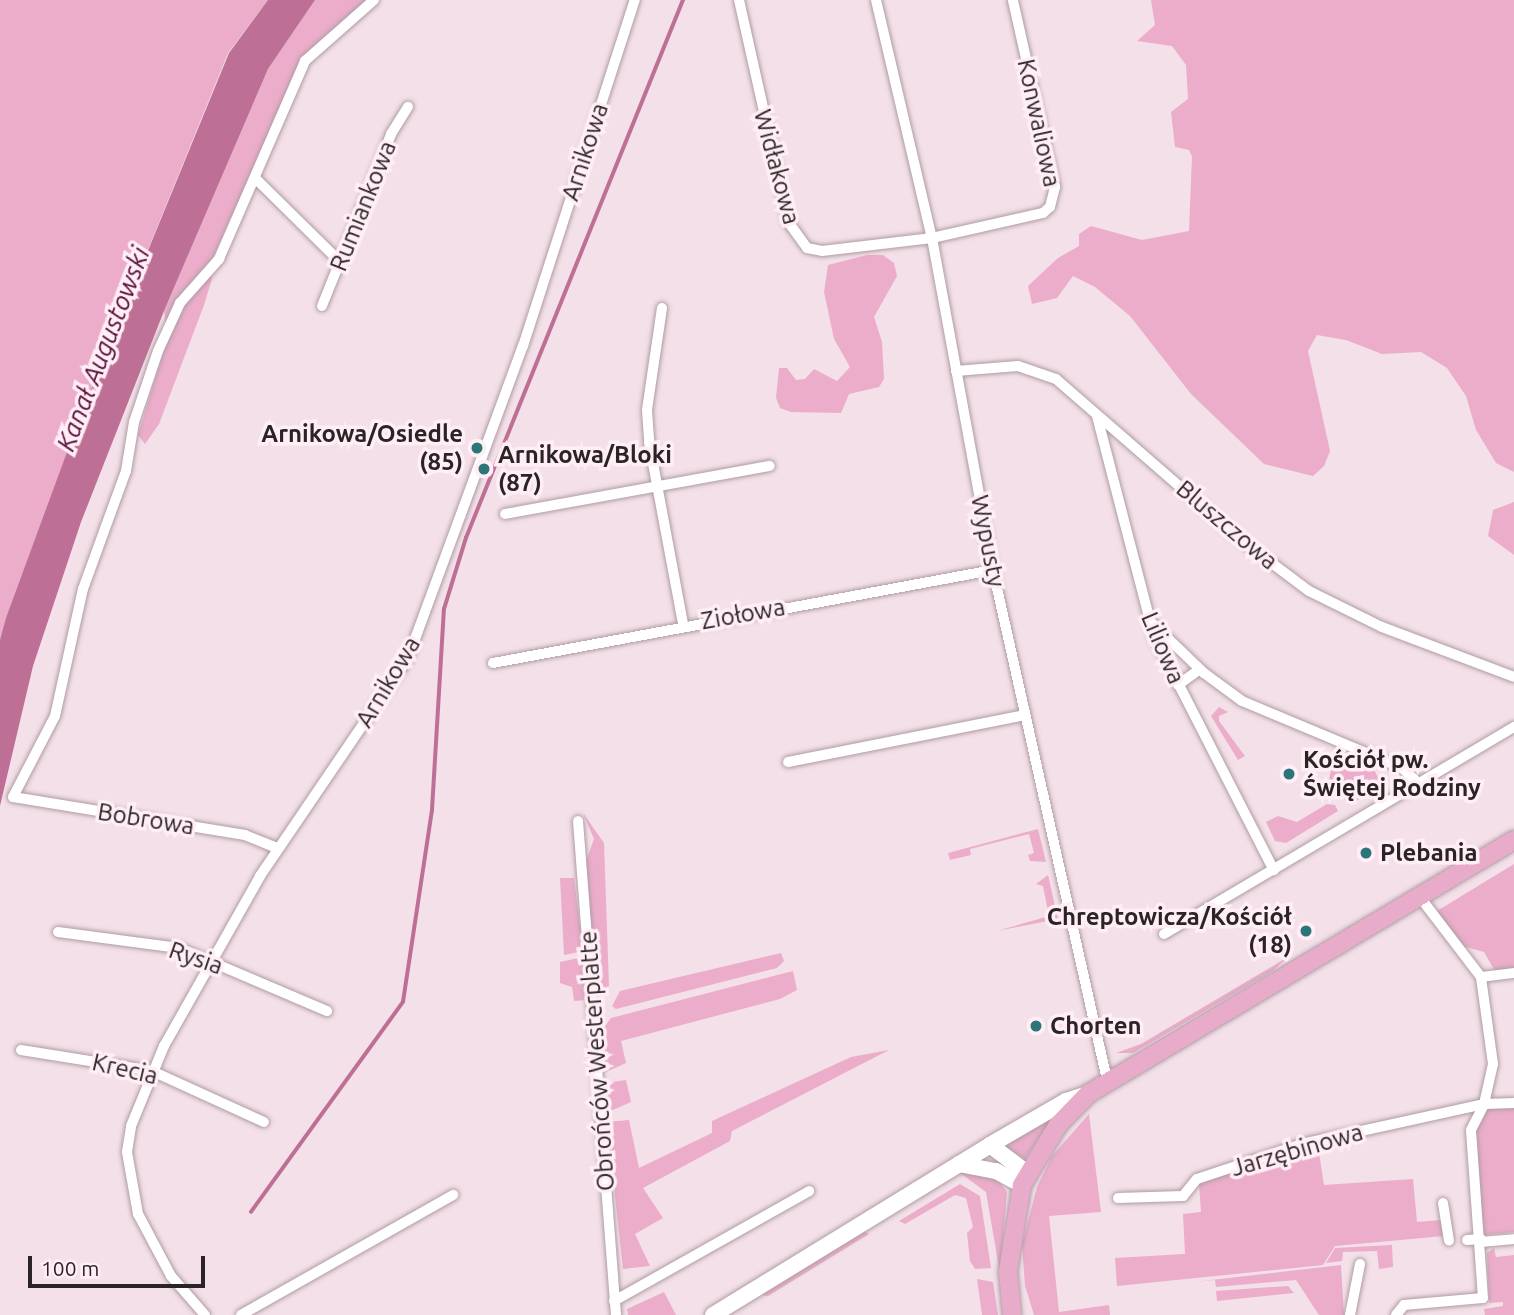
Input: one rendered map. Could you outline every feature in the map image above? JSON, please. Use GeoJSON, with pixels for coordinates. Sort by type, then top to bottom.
{"type":"FeatureCollection","features":[{"type":"Feature","properties":{"kind":"main road"},"geometry":{"type":"LineString","coordinates":[[1013,1315],[1008,1271],[1025,1179],[1058,1125],[1088,1094],[1107,1080],[1514,840]]}},
{"type":"Feature","properties":{"kind":"main road"},"geometry":{"type":"LineString","coordinates":[[713,1315],[990,1145],[1066,1101],[1088,1094]]}},
{"type":"Feature","properties":{"kind":"main road"},"geometry":{"type":"LineString","coordinates":[[990,1145],[1025,1179]]}},
{"type":"Feature","properties":{"kind":"main road"},"geometry":{"type":"LineString","coordinates":[[959,1164],[1025,1179]]}},
{"type":"Feature","properties":{"kind":"street"},"geometry":{"type":"LineString","coordinates":[[342,259],[335,257],[255,178],[305,61],[374,0]]}},
{"type":"Feature","properties":{"kind":"street","name":"Arnikowa"},"geometry":{"type":"LineString","coordinates":[[205,1315],[155,1253],[131,1191],[127,1153],[131,1126],[152,1071],[277,848],[408,658],[523,346],[635,0]]}},
{"type":"Feature","properties":{"kind":"street","name":"Widłakowa"},"geometry":{"type":"LineString","coordinates":[[738,0],[767,137],[797,239],[807,248],[822,251],[932,238]]}},
{"type":"Feature","properties":{"kind":"street","name":"Wypusty"},"geometry":{"type":"LineString","coordinates":[[876,0],[932,238],[993,570],[1107,1080]]}},
{"type":"Feature","properties":{"kind":"street","name":"Konwaliowa"},"geometry":{"type":"LineString","coordinates":[[932,238],[1043,213],[1055,198],[1013,0]]}},
{"type":"Feature","properties":{"kind":"street","name":"Rumiankowa"},"geometry":{"type":"LineString","coordinates":[[322,306],[391,134],[408,107]]}},
{"type":"Feature","properties":{"kind":"street","name":"Bobrowa"},"geometry":{"type":"LineString","coordinates":[[255,178],[219,259],[180,303],[158,351],[134,422],[126,471],[83,589],[55,716],[13,797],[245,835],[277,848]]}},
{"type":"Feature","properties":{"kind":"street"},"geometry":{"type":"LineString","coordinates":[[662,308],[647,410],[683,624]]}},
{"type":"Feature","properties":{"kind":"street","name":"Bluszczowa"},"geometry":{"type":"LineString","coordinates":[[956,371],[1018,366],[1056,379],[1096,411],[1241,540],[1309,591],[1382,627],[1514,677]]}},
{"type":"Feature","properties":{"kind":"street","name":"Liliowa"},"geometry":{"type":"LineString","coordinates":[[1096,411],[1149,620],[1178,685],[1274,870]]}},
{"type":"Feature","properties":{"kind":"street"},"geometry":{"type":"LineString","coordinates":[[505,514],[770,466]]}},
{"type":"Feature","properties":{"kind":"street","name":"Ziołowa"},"geometry":{"type":"LineString","coordinates":[[493,663],[683,624],[993,570]]}},
{"type":"Feature","properties":{"kind":"street"},"geometry":{"type":"LineString","coordinates":[[1149,620],[1200,669],[1253,707],[1402,768],[1419,783]]}},
{"type":"Feature","properties":{"kind":"street"},"geometry":{"type":"LineString","coordinates":[[1178,685],[1200,669]]}},
{"type":"Feature","properties":{"kind":"street"},"geometry":{"type":"LineString","coordinates":[[788,762],[1025,715]]}},
{"type":"Feature","properties":{"kind":"street"},"geometry":{"type":"LineString","coordinates":[[1164,934],[1514,727]]}},
{"type":"Feature","properties":{"kind":"street","name":"Obrońców Westerplatte"},"geometry":{"type":"LineString","coordinates":[[578,821],[616,1315]]}},
{"type":"Feature","properties":{"kind":"street"},"geometry":{"type":"LineString","coordinates":[[1396,1315],[1404,1305],[1484,1303],[1471,1130],[1484,1104],[1493,1064],[1480,977],[1419,896]]}},
{"type":"Feature","properties":{"kind":"street","name":"Rysia"},"geometry":{"type":"LineString","coordinates":[[58,932],[180,948],[327,1011]]}},
{"type":"Feature","properties":{"kind":"street"},"geometry":{"type":"LineString","coordinates":[[1480,977],[1514,973]]}},
{"type":"Feature","properties":{"kind":"street","name":"Krecia"},"geometry":{"type":"LineString","coordinates":[[21,1050],[152,1071],[264,1122]]}},
{"type":"Feature","properties":{"kind":"street"},"geometry":{"type":"LineString","coordinates":[[1484,1104],[1514,1103]]}},
{"type":"Feature","properties":{"kind":"street","name":"Jarzębinowa"},"geometry":{"type":"LineString","coordinates":[[1118,1198],[1183,1196],[1193,1181],[1302,1144],[1484,1104]]}},
{"type":"Feature","properties":{"kind":"street"},"geometry":{"type":"LineString","coordinates":[[614,1301],[809,1191]]}},
{"type":"Feature","properties":{"kind":"street"},"geometry":{"type":"LineString","coordinates":[[241,1315],[453,1195]]}},
{"type":"Feature","properties":{"kind":"street"},"geometry":{"type":"LineString","coordinates":[[1443,1203],[1449,1241]]}},
{"type":"Feature","properties":{"kind":"street"},"geometry":{"type":"LineString","coordinates":[[1467,1240],[1514,1239]]}},
{"type":"Feature","properties":{"kind":"street"},"geometry":{"type":"LineString","coordinates":[[1350,1315],[1360,1264]]}},
{"type":"Feature","properties":{"kind":"shaded area"},"geometry":{"type":"Polygon","coordinates":[[[0,0],[268,0],[228,53],[81,414],[0,640],[0,0]]]}},
{"type":"Feature","properties":{"kind":"shaded area"},"geometry":{"type":"Polygon","coordinates":[[[268,0],[315,0],[268,69],[164,311],[81,522],[33,666],[0,806],[0,640],[6,618],[81,414],[229,53],[268,0]]]}},
{"type":"Feature","properties":{"kind":"shaded area"},"geometry":{"type":"Polygon","coordinates":[[[315,0],[366,0],[304,57],[210,264],[212,279],[204,305],[159,424],[145,444],[138,435],[168,336],[164,311],[268,69],[315,0]]]}},
{"type":"Feature","properties":{"kind":"shaded area"},"geometry":{"type":"Polygon","coordinates":[[[1151,0],[1514,0],[1514,472],[1496,463],[1476,430],[1466,396],[1447,368],[1421,352],[1382,354],[1346,340],[1317,335],[1308,351],[1330,451],[1324,466],[1313,476],[1264,464],[1191,394],[1130,316],[1095,287],[1073,276],[1057,298],[1032,304],[1028,286],[1058,258],[1079,246],[1079,234],[1091,226],[1142,240],[1189,231],[1192,156],[1189,150],[1175,147],[1171,112],[1188,99],[1186,65],[1172,46],[1137,41],[1155,25],[1151,0]]]}},
{"type":"Feature","properties":{"kind":"shaded area"},"geometry":{"type":"Polygon","coordinates":[[[867,255],[883,255],[894,263],[897,276],[874,317],[882,342],[884,379],[879,387],[849,394],[841,413],[791,412],[780,408],[776,398],[779,368],[787,368],[796,380],[805,379],[814,369],[837,381],[850,367],[834,339],[824,292],[828,265],[867,255]]]}},
{"type":"Feature","properties":{"kind":"shaded area"},"geometry":{"type":"Polygon","coordinates":[[[1514,502],[1514,555],[1488,536],[1493,510],[1514,502]]]}},
{"type":"Feature","properties":{"kind":"shaded area"},"geometry":{"type":"Polygon","coordinates":[[[1219,707],[1228,712],[1219,716],[1219,721],[1245,756],[1238,760],[1211,716],[1219,707]]]}},
{"type":"Feature","properties":{"kind":"shaded area"},"geometry":{"type":"Polygon","coordinates":[[[1349,759],[1373,768],[1382,785],[1349,805],[1329,780],[1331,770],[1349,759]]]}},
{"type":"Feature","properties":{"kind":"shaded area"},"geometry":{"type":"Polygon","coordinates":[[[1327,804],[1335,805],[1338,811],[1286,843],[1275,841],[1266,822],[1278,816],[1297,822],[1327,804]]]}},
{"type":"Feature","properties":{"kind":"shaded area"},"geometry":{"type":"Polygon","coordinates":[[[583,813],[604,843],[609,986],[605,990],[596,985],[585,864],[594,839],[583,813]]]}},
{"type":"Feature","properties":{"kind":"shaded area"},"geometry":{"type":"Polygon","coordinates":[[[1038,829],[1046,862],[1030,861],[1028,855],[1034,853],[1029,834],[970,849],[971,855],[950,860],[948,853],[1038,829]]]}},
{"type":"Feature","properties":{"kind":"shaded area"},"geometry":{"type":"Polygon","coordinates":[[[1514,864],[1514,968],[1495,971],[1484,952],[1462,946],[1437,911],[1514,864]]]}},
{"type":"Feature","properties":{"kind":"shaded area"},"geometry":{"type":"Polygon","coordinates":[[[1048,875],[1058,919],[997,931],[1049,916],[1043,886],[1036,884],[1048,875]]]}},
{"type":"Feature","properties":{"kind":"shaded area"},"geometry":{"type":"Polygon","coordinates":[[[560,878],[574,878],[583,951],[564,955],[560,878]]]}},
{"type":"Feature","properties":{"kind":"shaded area"},"geometry":{"type":"Polygon","coordinates":[[[781,953],[784,961],[777,968],[616,1009],[612,1006],[620,991],[781,953]]]}},
{"type":"Feature","properties":{"kind":"shaded area"},"geometry":{"type":"Polygon","coordinates":[[[583,957],[586,1000],[574,1001],[572,987],[560,983],[560,962],[583,957]]]}},
{"type":"Feature","properties":{"kind":"shaded area"},"geometry":{"type":"Polygon","coordinates":[[[1288,957],[1273,971],[1133,1053],[1116,1053],[1141,1044],[1288,957]]]}},
{"type":"Feature","properties":{"kind":"shaded area"},"geometry":{"type":"Polygon","coordinates":[[[793,971],[797,990],[780,999],[621,1041],[626,1063],[604,1073],[600,1033],[611,1018],[793,971]]]}},
{"type":"Feature","properties":{"kind":"shaded area"},"geometry":{"type":"Polygon","coordinates":[[[889,1050],[732,1131],[730,1141],[643,1188],[663,1218],[635,1234],[650,1266],[623,1269],[607,1122],[629,1120],[639,1168],[712,1133],[712,1121],[851,1057],[889,1050]]]}},
{"type":"Feature","properties":{"kind":"shaded area"},"geometry":{"type":"Polygon","coordinates":[[[626,1080],[631,1102],[606,1113],[604,1083],[626,1080]]]}},
{"type":"Feature","properties":{"kind":"shaded area"},"geometry":{"type":"Polygon","coordinates":[[[1484,1104],[1514,1105],[1514,1232],[1483,1235],[1471,1130],[1484,1104]]]}},
{"type":"Feature","properties":{"kind":"shaded area"},"geometry":{"type":"Polygon","coordinates":[[[1089,1114],[1101,1212],[1049,1216],[1059,1312],[1109,1305],[1110,1315],[1034,1315],[1025,1286],[1022,1244],[1037,1187],[1052,1156],[1089,1114]]]}},
{"type":"Feature","properties":{"kind":"shaded area"},"geometry":{"type":"Polygon","coordinates":[[[1054,1115],[1025,1159],[1002,1145],[1054,1115]]]}},
{"type":"Feature","properties":{"kind":"shaded area"},"geometry":{"type":"Polygon","coordinates":[[[1318,1146],[1324,1185],[1413,1179],[1417,1222],[1441,1220],[1444,1236],[1335,1246],[1323,1265],[1117,1286],[1115,1258],[1185,1254],[1183,1214],[1201,1212],[1199,1184],[1203,1180],[1318,1146]]]}},
{"type":"Feature","properties":{"kind":"shaded area"},"geometry":{"type":"Polygon","coordinates":[[[968,1171],[997,1179],[1007,1192],[1000,1274],[986,1192],[960,1173],[968,1171]]]}},
{"type":"Feature","properties":{"kind":"shaded area"},"geometry":{"type":"Polygon","coordinates":[[[960,1184],[980,1196],[991,1268],[975,1269],[970,1261],[967,1233],[973,1227],[966,1198],[955,1195],[905,1224],[899,1221],[960,1184]]]}},
{"type":"Feature","properties":{"kind":"shaded area"},"geometry":{"type":"Polygon","coordinates":[[[864,1231],[869,1234],[768,1296],[762,1295],[864,1231]]]}},
{"type":"Feature","properties":{"kind":"shaded area"},"geometry":{"type":"Polygon","coordinates":[[[1392,1245],[1393,1267],[1379,1269],[1377,1251],[1343,1252],[1342,1261],[1326,1263],[1335,1248],[1392,1245]]]}},
{"type":"Feature","properties":{"kind":"shaded area"},"geometry":{"type":"Polygon","coordinates":[[[1494,1248],[1496,1257],[1514,1255],[1514,1315],[1485,1315],[1484,1309],[1503,1306],[1503,1302],[1489,1303],[1487,1253],[1494,1248]]]}},
{"type":"Feature","properties":{"kind":"shaded area"},"geometry":{"type":"Polygon","coordinates":[[[1341,1265],[1344,1315],[1319,1315],[1296,1280],[1216,1287],[1215,1280],[1194,1282],[1341,1265]]]}},
{"type":"Feature","properties":{"kind":"shaded area"},"geometry":{"type":"Polygon","coordinates":[[[977,1279],[993,1282],[998,1315],[982,1315],[977,1279]]]}},
{"type":"Feature","properties":{"kind":"shaded area"},"geometry":{"type":"Polygon","coordinates":[[[1288,1286],[1294,1293],[1217,1301],[1216,1291],[1288,1286]]]}},
{"type":"Feature","properties":{"kind":"shaded area"},"geometry":{"type":"Polygon","coordinates":[[[664,1292],[676,1315],[628,1315],[627,1309],[664,1292]]]}},
{"type":"Feature","properties":{"kind":"waterway"},"geometry":{"type":"LineString","coordinates":[[251,1212],[403,1002],[432,810],[444,609],[466,538],[683,0]]}},
{"type":"Feature","properties":{"kind":"place","name":"Arnikowa/Osiedle (85)"},"geometry":{"type":"Point","coordinates":[477,448]}},
{"type":"Feature","properties":{"kind":"place","name":"Arnikowa/Bloki (87)"},"geometry":{"type":"Point","coordinates":[484,469]}},
{"type":"Feature","properties":{"kind":"place","name":"Kościół pw. Świętej Rodziny"},"geometry":{"type":"Point","coordinates":[1289,774]}},
{"type":"Feature","properties":{"kind":"place","name":"Plebania"},"geometry":{"type":"Point","coordinates":[1366,853]}},
{"type":"Feature","properties":{"kind":"place","name":"Chreptowicza/Kościół (18)"},"geometry":{"type":"Point","coordinates":[1306,931]}},
{"type":"Feature","properties":{"kind":"place","name":"Chorten"},"geometry":{"type":"Point","coordinates":[1036,1026]}},
{"type":"Feature","properties":{"kind":"water label","name":"Kanał Augustowski"},"geometry":{"type":"Point","coordinates":[103,349]}}]}
